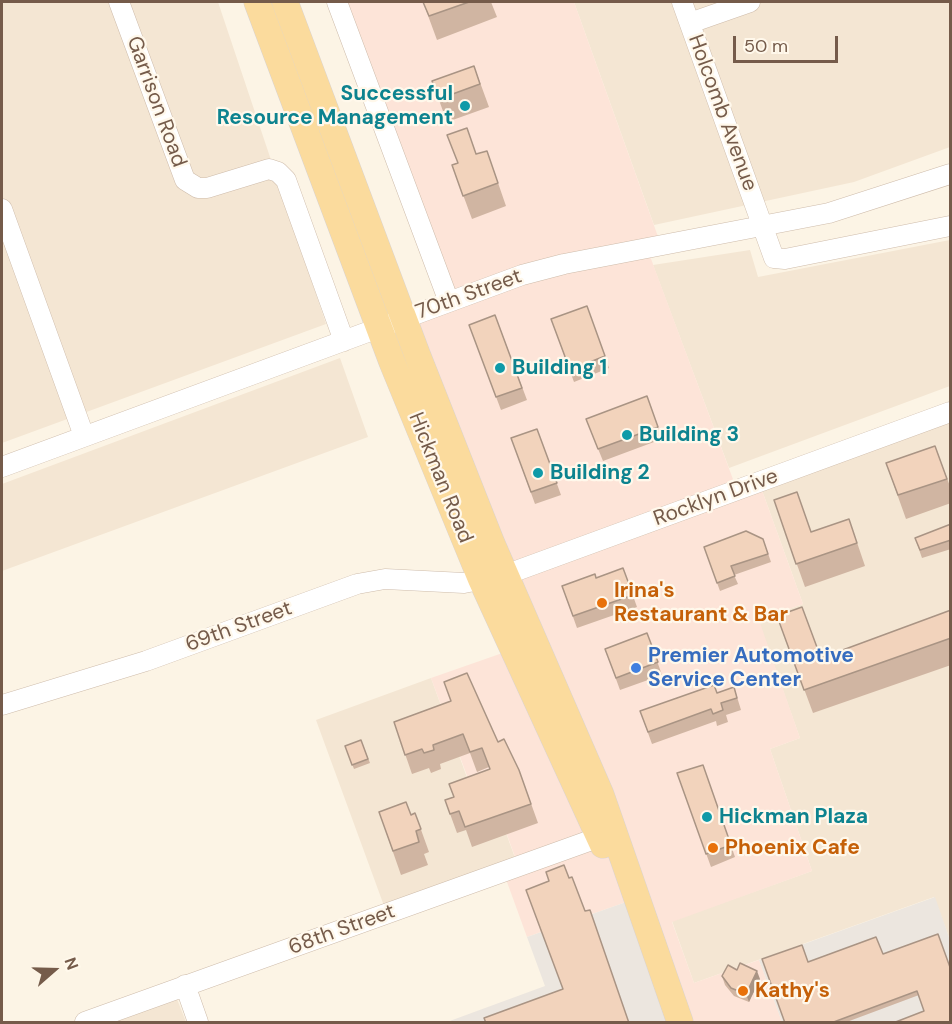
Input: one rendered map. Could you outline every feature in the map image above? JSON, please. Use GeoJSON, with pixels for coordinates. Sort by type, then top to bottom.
{"type":"FeatureCollection","features":[{"type":"Feature","properties":{"kind":"main road","name":"Hickman Road"},"geometry":{"type":"LineString","coordinates":[[257,2],[380,328],[493,577],[601,795],[606,834],[651,942],[680,1023]]}},
{"type":"Feature","properties":{"kind":"main road","name":"Hickman Road"},"geometry":{"type":"LineString","coordinates":[[285,2],[404,319],[493,577]]}},
{"type":"Feature","properties":{"kind":"street","name":"Garrison Road"},"geometry":{"type":"LineString","coordinates":[[120,2],[182,174],[192,186],[207,188],[268,169],[278,172],[286,180],[344,341]]}},
{"type":"Feature","properties":{"kind":"street"},"geometry":{"type":"LineString","coordinates":[[337,2],[449,302]]}},
{"type":"Feature","properties":{"kind":"street","name":"Holcomb Avenue"},"geometry":{"type":"LineString","coordinates":[[682,2],[774,258],[785,259],[951,226]]}},
{"type":"Feature","properties":{"kind":"street"},"geometry":{"type":"LineString","coordinates":[[690,23],[750,2]]}},
{"type":"Feature","properties":{"kind":"street","name":"70th Street"},"geometry":{"type":"LineString","coordinates":[[2,467],[522,274],[829,213],[951,174]]}},
{"type":"Feature","properties":{"kind":"street"},"geometry":{"type":"LineString","coordinates":[[2,209],[84,436]]}},
{"type":"Feature","properties":{"kind":"street","name":"Rocklyn Drive"},"geometry":{"type":"LineString","coordinates":[[493,577],[951,412]]}},
{"type":"Feature","properties":{"kind":"street","name":"69th Street"},"geometry":{"type":"LineString","coordinates":[[2,705],[146,661],[357,584],[385,579],[464,583],[493,577]]}},
{"type":"Feature","properties":{"kind":"street","name":"68th Street"},"geometry":{"type":"LineString","coordinates":[[85,1023],[606,834]]}},
{"type":"Feature","properties":{"kind":"street"},"geometry":{"type":"LineString","coordinates":[[185,985],[198,1023]]}},
{"type":"Feature","properties":{"kind":"shaded area"},"geometry":{"type":"Polygon","coordinates":[[[2,2],[218,2],[326,324],[2,443],[2,2]]]}},
{"type":"Feature","properties":{"kind":"shaded area"},"geometry":{"type":"Polygon","coordinates":[[[337,2],[574,2],[661,245],[647,248],[737,490],[759,482],[803,604],[759,620],[800,738],[770,749],[812,871],[672,922],[694,983],[759,960],[782,1022],[680,1022],[404,319],[449,302],[337,2]]]}},
{"type":"Feature","properties":{"kind":"shaded area"},"geometry":{"type":"Polygon","coordinates":[[[574,2],[950,2],[950,147],[854,182],[654,225],[574,2]]]}},
{"type":"Feature","properties":{"kind":"shaded area"},"geometry":{"type":"Polygon","coordinates":[[[950,240],[950,386],[729,468],[653,265],[750,250],[758,277],[950,240]]]}},
{"type":"Feature","properties":{"kind":"shaded area"},"geometry":{"type":"Polygon","coordinates":[[[340,358],[368,437],[2,571],[2,484],[340,358]]]}},
{"type":"Feature","properties":{"kind":"shaded area"},"geometry":{"type":"Polygon","coordinates":[[[950,412],[950,940],[934,897],[694,983],[672,921],[812,871],[770,749],[800,738],[758,620],[803,604],[759,482],[950,412]]]}},
{"type":"Feature","properties":{"kind":"shaded area"},"geometry":{"type":"Polygon","coordinates":[[[514,649],[629,901],[527,937],[503,871],[518,865],[491,791],[470,784],[431,678],[514,649]]]}},
{"type":"Feature","properties":{"kind":"shaded area"},"geometry":{"type":"Polygon","coordinates":[[[431,678],[469,783],[486,778],[518,866],[387,914],[316,720],[431,678]]]}},
{"type":"Feature","properties":{"kind":"shaded area"},"geometry":{"type":"Polygon","coordinates":[[[935,897],[950,940],[950,1022],[782,1022],[759,960],[935,897]]]}},
{"type":"Feature","properties":{"kind":"shaded area"},"geometry":{"type":"Polygon","coordinates":[[[629,901],[680,1022],[447,1022],[545,986],[527,937],[629,901]]]}},
{"type":"Feature","properties":{"kind":"shaded area"},"geometry":{"type":"Polygon","coordinates":[[[177,999],[186,1022],[112,1022],[177,999]]]}},
{"type":"Feature","properties":{"kind":"building"},"geometry":{"type":"Polygon","coordinates":[[[423,2],[469,2],[429,16],[423,2]]]}},
{"type":"Feature","properties":{"kind":"building"},"geometry":{"type":"Polygon","coordinates":[[[474,66],[480,84],[439,99],[432,81],[474,66]]]}},
{"type":"Feature","properties":{"kind":"building"},"geometry":{"type":"Polygon","coordinates":[[[467,128],[476,154],[487,151],[498,183],[463,196],[452,165],[458,163],[447,135],[467,128]]]}},
{"type":"Feature","properties":{"kind":"building"},"geometry":{"type":"Polygon","coordinates":[[[587,306],[605,356],[570,370],[551,319],[587,306]]]}},
{"type":"Feature","properties":{"kind":"building","name":"Building 1"},"geometry":{"type":"Polygon","coordinates":[[[495,315],[522,388],[496,397],[469,325],[495,315]]]}},
{"type":"Feature","properties":{"kind":"building","name":"Building 3"},"geometry":{"type":"Polygon","coordinates":[[[647,396],[658,427],[598,449],[586,419],[647,396]]]}},
{"type":"Feature","properties":{"kind":"building","name":"Building 2"},"geometry":{"type":"Polygon","coordinates":[[[537,429],[557,483],[531,492],[511,438],[537,429]]]}},
{"type":"Feature","properties":{"kind":"building"},"geometry":{"type":"Polygon","coordinates":[[[935,446],[947,479],[898,495],[886,463],[935,446]]]}},
{"type":"Feature","properties":{"kind":"building"},"geometry":{"type":"Polygon","coordinates":[[[797,492],[811,532],[849,519],[857,543],[796,564],[774,500],[797,492]]]}},
{"type":"Feature","properties":{"kind":"building"},"geometry":{"type":"Polygon","coordinates":[[[951,524],[951,540],[920,550],[915,538],[951,524]]]}},
{"type":"Feature","properties":{"kind":"building"},"geometry":{"type":"Polygon","coordinates":[[[746,531],[763,539],[768,554],[731,566],[735,576],[717,583],[704,547],[746,531]]]}},
{"type":"Feature","properties":{"kind":"building"},"geometry":{"type":"Polygon","coordinates":[[[623,568],[633,595],[573,616],[562,586],[595,574],[596,578],[623,568]]]}},
{"type":"Feature","properties":{"kind":"building"},"geometry":{"type":"Polygon","coordinates":[[[802,607],[821,658],[951,610],[951,638],[804,690],[777,616],[802,607]]]}},
{"type":"Feature","properties":{"kind":"building"},"geometry":{"type":"Polygon","coordinates":[[[647,633],[658,662],[616,678],[605,649],[647,633]]]}},
{"type":"Feature","properties":{"kind":"building"},"geometry":{"type":"Polygon","coordinates":[[[467,673],[498,742],[504,739],[519,770],[531,804],[465,827],[459,811],[450,814],[445,800],[454,797],[449,784],[490,769],[482,748],[470,752],[463,734],[433,745],[434,750],[424,753],[422,749],[405,755],[394,722],[451,701],[444,682],[467,673]]]}},
{"type":"Feature","properties":{"kind":"building"},"geometry":{"type":"Polygon","coordinates":[[[714,685],[717,693],[734,687],[737,698],[721,703],[723,710],[713,714],[711,709],[648,732],[640,711],[714,685]]]}},
{"type":"Feature","properties":{"kind":"building"},"geometry":{"type":"Polygon","coordinates":[[[361,740],[368,759],[352,765],[345,746],[361,740]]]}},
{"type":"Feature","properties":{"kind":"building","name":"Hickman Plaza"},"geometry":{"type":"Polygon","coordinates":[[[703,765],[731,845],[706,854],[677,773],[703,765]]]}},
{"type":"Feature","properties":{"kind":"building"},"geometry":{"type":"Polygon","coordinates":[[[406,802],[411,815],[415,813],[421,829],[416,831],[419,842],[393,851],[379,812],[406,802]]]}},
{"type":"Feature","properties":{"kind":"building"},"geometry":{"type":"Polygon","coordinates":[[[564,865],[569,878],[572,877],[585,911],[590,910],[629,1023],[486,1023],[484,1018],[563,989],[526,890],[549,881],[546,872],[564,865]]]}},
{"type":"Feature","properties":{"kind":"building"},"geometry":{"type":"Polygon","coordinates":[[[938,934],[951,970],[951,1023],[893,1023],[924,1011],[917,991],[831,1023],[785,1023],[762,959],[802,945],[808,962],[876,937],[883,954],[938,934]]]}},
{"type":"Feature","properties":{"kind":"building"},"geometry":{"type":"Polygon","coordinates":[[[740,963],[757,971],[746,994],[731,988],[722,976],[728,965],[737,970],[740,963]]]}},
{"type":"Feature","properties":{"kind":"place","name":"Successful Resource Management"},"geometry":{"type":"Point","coordinates":[465,106]}},
{"type":"Feature","properties":{"kind":"place","name":"Building 1"},"geometry":{"type":"Point","coordinates":[500,368]}},
{"type":"Feature","properties":{"kind":"place","name":"Building 3"},"geometry":{"type":"Point","coordinates":[627,435]}},
{"type":"Feature","properties":{"kind":"place","name":"Building 2"},"geometry":{"type":"Point","coordinates":[538,473]}},
{"type":"Feature","properties":{"kind":"place","name":"Irina's Restaurant & Bar"},"geometry":{"type":"Point","coordinates":[602,603]}},
{"type":"Feature","properties":{"kind":"place","name":"Premier Automotive Service Center"},"geometry":{"type":"Point","coordinates":[636,668]}},
{"type":"Feature","properties":{"kind":"place","name":"Hickman Plaza"},"geometry":{"type":"Point","coordinates":[707,817]}},
{"type":"Feature","properties":{"kind":"place","name":"Phoenix Cafe"},"geometry":{"type":"Point","coordinates":[713,848]}},
{"type":"Feature","properties":{"kind":"place","name":"Kathy's"},"geometry":{"type":"Point","coordinates":[743,991]}}]}
